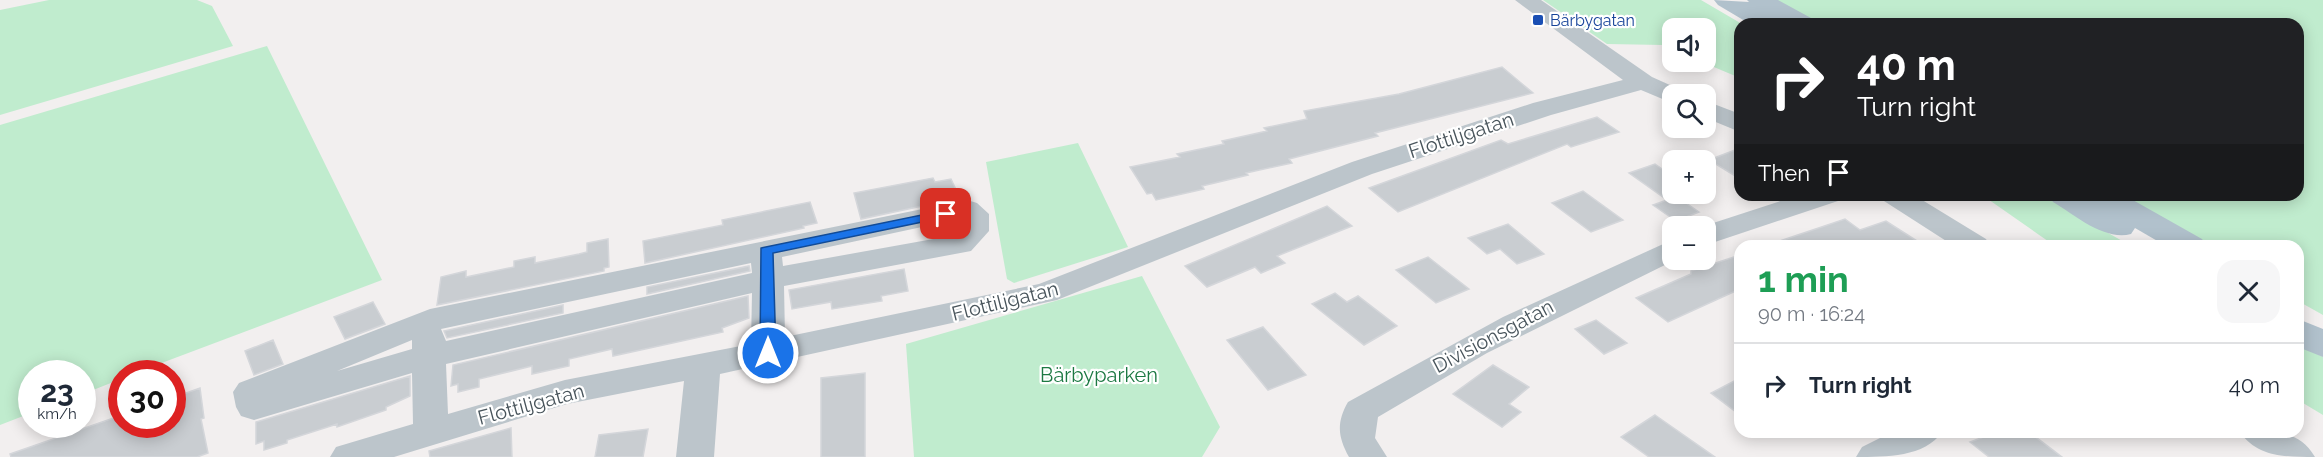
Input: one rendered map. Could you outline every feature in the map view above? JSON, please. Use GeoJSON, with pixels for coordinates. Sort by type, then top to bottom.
{"type":"FeatureCollection","features":[{"type":"Feature","properties":{"kind":"main road"},"geometry":{"type":"LineString","coordinates":[[1727,0],[1758,18]]}},
{"type":"Feature","properties":{"kind":"main road"},"geometry":{"type":"LineString","coordinates":[[1760,0],[1792,18]]}},
{"type":"Feature","properties":{"kind":"main road"},"geometry":{"type":"LineString","coordinates":[[2074,201],[2142,240]]}},
{"type":"Feature","properties":{"kind":"main road"},"geometry":{"type":"LineString","coordinates":[[2111,201],[2180,240]]}},
{"type":"Feature","properties":{"kind":"main road"},"geometry":{"type":"LineString","coordinates":[[2304,311],[2323,322]]}},
{"type":"Feature","properties":{"kind":"main road"},"geometry":{"type":"LineString","coordinates":[[2304,334],[2323,345]]}},
{"type":"Feature","properties":{"kind":"street"},"geometry":{"type":"LineString","coordinates":[[1526,0],[1643,82],[1662,91]]}},
{"type":"Feature","properties":{"kind":"street","name":"Flottiljgatan"},"geometry":{"type":"LineString","coordinates":[[349,457],[565,392],[768,353],[1046,293],[1362,168],[1542,109],[1643,82]]}},
{"type":"Feature","properties":{"kind":"street"},"geometry":{"type":"LineString","coordinates":[[1716,113],[1734,121]]}},
{"type":"Feature","properties":{"kind":"street"},"geometry":{"type":"LineString","coordinates":[[1716,233],[1810,201]]}},
{"type":"Feature","properties":{"kind":"street"},"geometry":{"type":"LineString","coordinates":[[1904,201],[1965,240]]}},
{"type":"Feature","properties":{"kind":"street"},"geometry":{"type":"LineString","coordinates":[[767,265],[429,356],[254,407],[251,392],[430,320],[767,265],[960,244],[974,231],[974,214],[967,209],[767,265]]}},
{"type":"Feature","properties":{"kind":"street","name":"Divisionsgatan"},"geometry":{"type":"LineString","coordinates":[[1368,457],[1357,438],[1361,411],[1415,377],[1537,311],[1662,254]]}},
{"type":"Feature","properties":{"kind":"street"},"geometry":{"type":"LineString","coordinates":[[767,265],[768,353]]}},
{"type":"Feature","properties":{"kind":"street"},"geometry":{"type":"LineString","coordinates":[[430,320],[431,432]]}},
{"type":"Feature","properties":{"kind":"street"},"geometry":{"type":"LineString","coordinates":[[695,457],[703,366]]}},
{"type":"Feature","properties":{"kind":"street"},"geometry":{"type":"LineString","coordinates":[[1875,457],[1912,438]]}},
{"type":"Feature","properties":{"kind":"street"},"geometry":{"type":"LineString","coordinates":[[2267,438],[2296,457]]}},
{"type":"Feature","properties":{"kind":"green space"},"geometry":{"type":"Polygon","coordinates":[[[49,0],[197,0],[212,6],[233,46],[0,115],[0,10],[49,0]]]}},
{"type":"Feature","properties":{"kind":"green space"},"geometry":{"type":"Polygon","coordinates":[[[1543,0],[1701,0],[1734,19],[1734,75],[1716,68],[1716,18],[1662,18],[1662,45],[1607,44],[1543,0]]]}},
{"type":"Feature","properties":{"kind":"green space"},"geometry":{"type":"Polygon","coordinates":[[[1777,0],[2323,0],[2323,315],[2304,304],[2304,240],[2192,240],[2123,201],[2304,201],[2304,18],[1808,18],[1777,0]]]}},
{"type":"Feature","properties":{"kind":"green space"},"geometry":{"type":"Polygon","coordinates":[[[267,46],[382,280],[170,360],[108,360],[108,384],[96,389],[96,360],[18,360],[18,418],[0,425],[0,125],[267,46]]]}},
{"type":"Feature","properties":{"kind":"green space"},"geometry":{"type":"Polygon","coordinates":[[[1078,143],[1128,247],[1014,283],[1007,279],[986,162],[1078,143]]]}},
{"type":"Feature","properties":{"kind":"green space"},"geometry":{"type":"Polygon","coordinates":[[[1991,201],[2052,201],[2121,240],[2046,240],[1991,201]]]}},
{"type":"Feature","properties":{"kind":"green space","name":"Bärbyparken"},"geometry":{"type":"Polygon","coordinates":[[[1142,276],[1220,427],[1202,457],[914,457],[906,344],[1142,276]]]}},
{"type":"Feature","properties":{"kind":"green space"},"geometry":{"type":"Polygon","coordinates":[[[2304,346],[2323,357],[2323,415],[2304,404],[2304,346]]]}},
{"type":"Feature","properties":{"kind":"building"},"geometry":{"type":"Polygon","coordinates":[[[1502,67],[1533,93],[1375,133],[1378,136],[1289,159],[1292,163],[1246,173],[1248,175],[1202,186],[1204,189],[1156,200],[1152,193],[1147,194],[1130,167],[1180,157],[1177,154],[1224,144],[1222,141],[1267,131],[1264,128],[1307,119],[1304,111],[1399,94],[1502,67]]]}},
{"type":"Feature","properties":{"kind":"building"},"geometry":{"type":"Polygon","coordinates":[[[1597,117],[1619,132],[1571,147],[1567,144],[1398,212],[1369,188],[1501,140],[1508,144],[1597,117]]]}},
{"type":"Feature","properties":{"kind":"building"},"geometry":{"type":"Polygon","coordinates":[[[1734,150],[1734,175],[1716,164],[1716,157],[1734,150]]]}},
{"type":"Feature","properties":{"kind":"building"},"geometry":{"type":"Polygon","coordinates":[[[1655,164],[1662,169],[1662,196],[1629,173],[1655,164]]]}},
{"type":"Feature","properties":{"kind":"building"},"geometry":{"type":"Polygon","coordinates":[[[933,178],[935,182],[951,179],[960,198],[861,219],[854,193],[933,178]]]}},
{"type":"Feature","properties":{"kind":"building"},"geometry":{"type":"Polygon","coordinates":[[[1583,191],[1623,220],[1591,232],[1552,203],[1583,191]]]}},
{"type":"Feature","properties":{"kind":"building"},"geometry":{"type":"Polygon","coordinates":[[[810,202],[817,223],[803,226],[804,228],[645,263],[643,241],[723,225],[722,220],[810,202]]]}},
{"type":"Feature","properties":{"kind":"building"},"geometry":{"type":"Polygon","coordinates":[[[1662,202],[1662,204],[1688,204],[1699,212],[1689,216],[1669,216],[1653,205],[1662,202]]]}},
{"type":"Feature","properties":{"kind":"building"},"geometry":{"type":"Polygon","coordinates":[[[1327,206],[1352,226],[1277,256],[1285,263],[1261,273],[1255,267],[1207,287],[1185,266],[1327,206]]]}},
{"type":"Feature","properties":{"kind":"building"},"geometry":{"type":"Polygon","coordinates":[[[1845,219],[1860,230],[1886,221],[1916,240],[1783,240],[1845,219]]]}},
{"type":"Feature","properties":{"kind":"building"},"geometry":{"type":"Polygon","coordinates":[[[1508,224],[1544,254],[1517,264],[1500,249],[1487,254],[1468,238],[1508,224]]]}},
{"type":"Feature","properties":{"kind":"building"},"geometry":{"type":"Polygon","coordinates":[[[608,239],[609,267],[604,268],[604,271],[437,305],[441,277],[466,271],[466,277],[514,267],[514,261],[535,257],[535,263],[579,254],[587,252],[587,243],[608,239]]]}},
{"type":"Feature","properties":{"kind":"building"},"geometry":{"type":"Polygon","coordinates":[[[1428,257],[1469,289],[1436,303],[1396,270],[1428,257]]]}},
{"type":"Feature","properties":{"kind":"building"},"geometry":{"type":"Polygon","coordinates":[[[1734,257],[1734,292],[1668,322],[1636,298],[1691,274],[1691,271],[1694,270],[1716,270],[1716,263],[1734,257]]]}},
{"type":"Feature","properties":{"kind":"building"},"geometry":{"type":"Polygon","coordinates":[[[749,266],[750,271],[647,294],[647,287],[749,266]]]}},
{"type":"Feature","properties":{"kind":"building"},"geometry":{"type":"Polygon","coordinates":[[[904,269],[908,291],[881,296],[882,301],[832,309],[831,302],[792,309],[789,290],[904,269]]]}},
{"type":"Feature","properties":{"kind":"building"},"geometry":{"type":"Polygon","coordinates":[[[1335,293],[1347,302],[1358,296],[1397,326],[1364,345],[1312,304],[1335,293]]]}},
{"type":"Feature","properties":{"kind":"building"},"geometry":{"type":"Polygon","coordinates":[[[748,296],[749,318],[722,328],[723,332],[613,356],[612,349],[569,359],[569,366],[532,374],[532,366],[479,379],[479,387],[458,392],[458,384],[451,386],[453,365],[748,296]]]}},
{"type":"Feature","properties":{"kind":"building"},"geometry":{"type":"Polygon","coordinates":[[[373,302],[385,324],[345,339],[334,317],[373,302]]]}},
{"type":"Feature","properties":{"kind":"building"},"geometry":{"type":"Polygon","coordinates":[[[563,305],[563,313],[447,338],[444,331],[563,305]]]}},
{"type":"Feature","properties":{"kind":"building"},"geometry":{"type":"Polygon","coordinates":[[[1596,320],[1627,343],[1604,354],[1575,329],[1596,320]]]}},
{"type":"Feature","properties":{"kind":"building"},"geometry":{"type":"Polygon","coordinates":[[[1263,327],[1306,375],[1268,390],[1227,340],[1263,327]]]}},
{"type":"Feature","properties":{"kind":"building"},"geometry":{"type":"Polygon","coordinates":[[[273,340],[283,364],[254,375],[245,351],[273,340]]]}},
{"type":"Feature","properties":{"kind":"building"},"geometry":{"type":"Polygon","coordinates":[[[1493,365],[1529,387],[1509,404],[1521,412],[1502,427],[1453,394],[1493,365]]]}},
{"type":"Feature","properties":{"kind":"building"},"geometry":{"type":"Polygon","coordinates":[[[865,373],[865,457],[821,457],[821,378],[865,373]]]}},
{"type":"Feature","properties":{"kind":"building"},"geometry":{"type":"Polygon","coordinates":[[[410,376],[410,396],[386,407],[386,410],[337,427],[337,424],[287,440],[287,443],[264,450],[264,441],[256,444],[256,422],[410,376]]]}},
{"type":"Feature","properties":{"kind":"building"},"geometry":{"type":"Polygon","coordinates":[[[1734,381],[1734,410],[1711,393],[1734,381]]]}},
{"type":"Feature","properties":{"kind":"building"},"geometry":{"type":"Polygon","coordinates":[[[200,388],[204,418],[201,419],[208,453],[197,457],[11,457],[10,454],[56,438],[96,438],[96,424],[108,420],[108,438],[186,438],[186,393],[200,388]]]}},
{"type":"Feature","properties":{"kind":"building"},"geometry":{"type":"Polygon","coordinates":[[[1655,415],[1715,457],[1649,457],[1621,437],[1655,415]]]}},
{"type":"Feature","properties":{"kind":"building"},"geometry":{"type":"Polygon","coordinates":[[[511,428],[512,457],[430,457],[429,451],[511,428]]]}},
{"type":"Feature","properties":{"kind":"building"},"geometry":{"type":"Polygon","coordinates":[[[648,429],[643,457],[595,457],[599,435],[648,429]]]}},
{"type":"Feature","properties":{"kind":"building"},"geometry":{"type":"Polygon","coordinates":[[[1981,438],[2037,438],[2062,457],[1989,457],[1970,442],[1981,438]]]}},
{"type":"Feature","properties":{"kind":"place","name":"Bärbygatan"},"geometry":{"type":"Point","coordinates":[1538,20]}},
{"type":"Feature","properties":{"kind":"route"},"geometry":{"type":"LineString","coordinates":[[768,353],[766,251],[946,214]]}}]}
